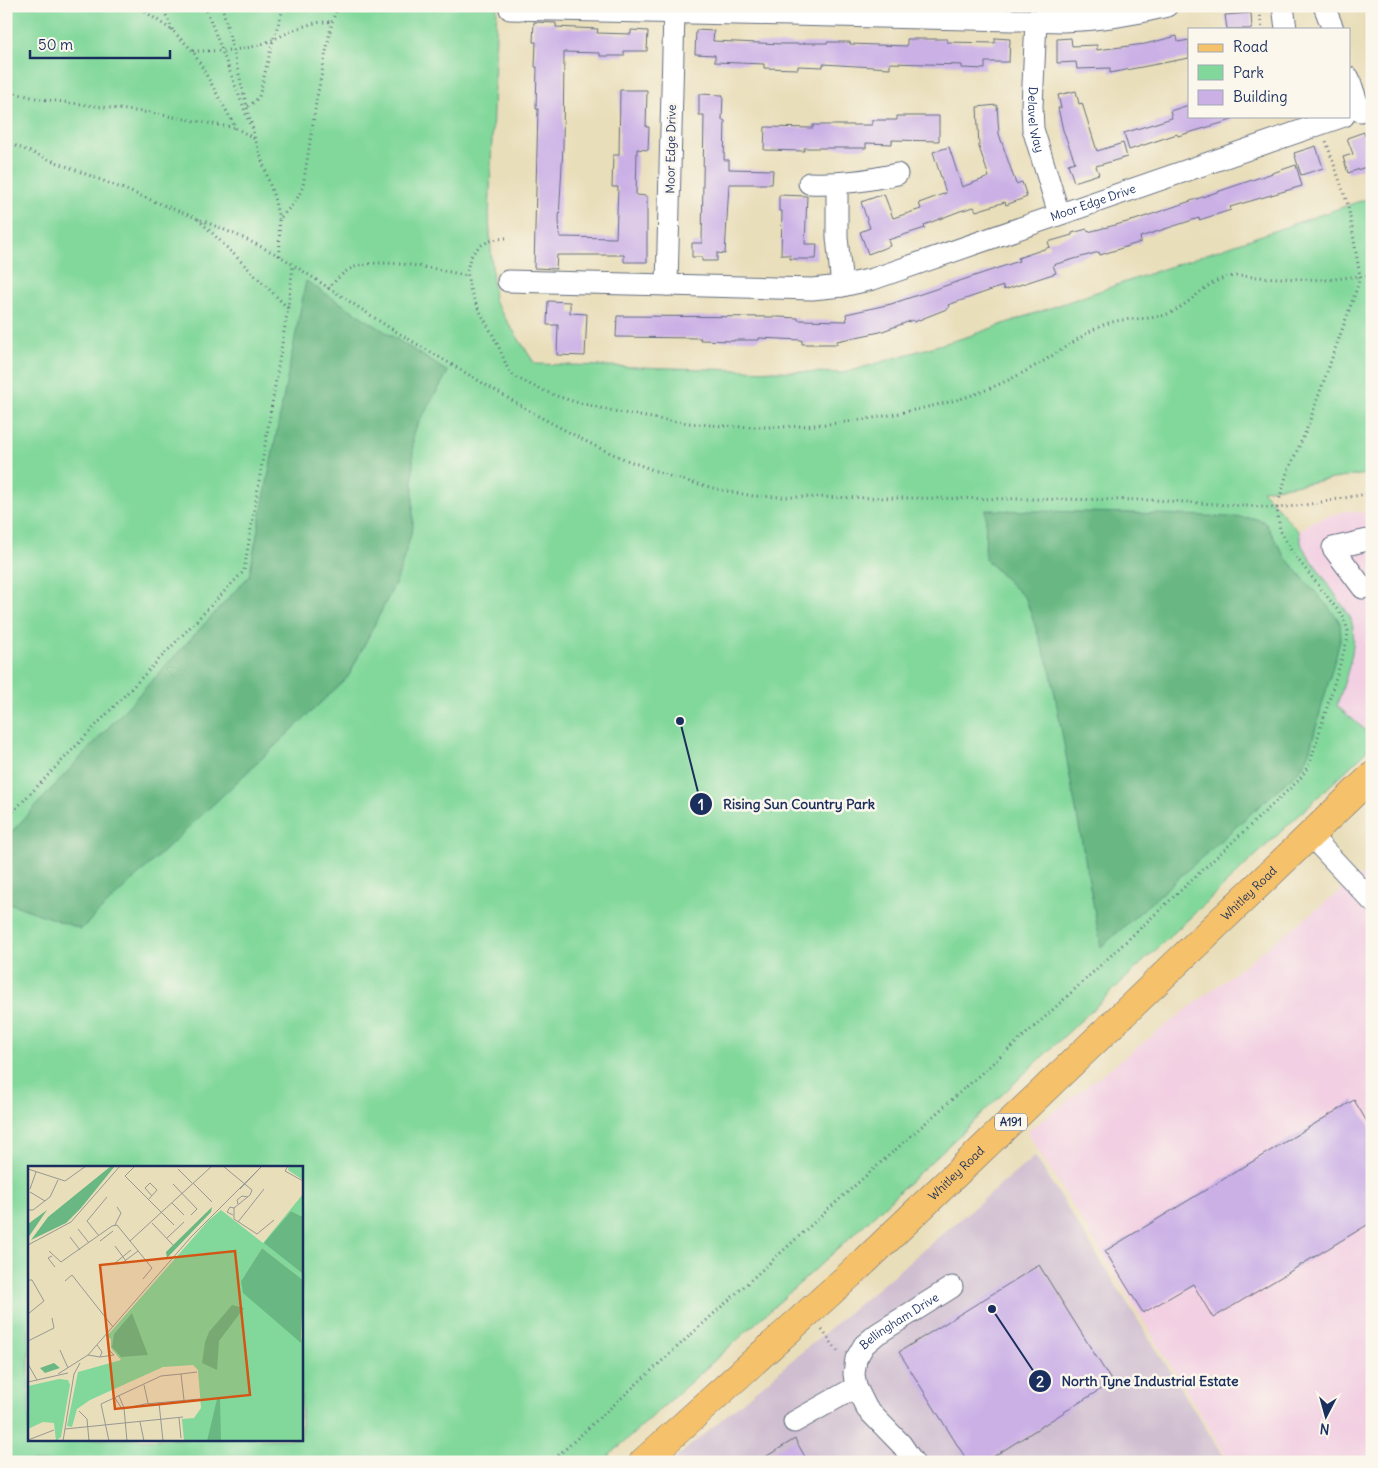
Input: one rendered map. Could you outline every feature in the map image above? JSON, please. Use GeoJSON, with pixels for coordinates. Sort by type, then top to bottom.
{"type":"FeatureCollection","features":[{"type":"Feature","properties":{"kind":"main road","name":"Whitley Road"},"geometry":{"type":"LineString","coordinates":[[643,1462],[864,1262],[1372,776]]}},
{"type":"Feature","properties":{"kind":"street"},"geometry":{"type":"LineString","coordinates":[[510,13],[927,12],[1036,21],[1108,18],[1131,15],[1167,6]]}},
{"type":"Feature","properties":{"kind":"street"},"geometry":{"type":"LineString","coordinates":[[1283,6],[1286,28]]}},
{"type":"Feature","properties":{"kind":"street"},"geometry":{"type":"LineString","coordinates":[[1324,6],[1333,28]]}},
{"type":"Feature","properties":{"kind":"street","name":"Moor Edge Drive"},"geometry":{"type":"LineString","coordinates":[[668,285],[674,14]]}},
{"type":"Feature","properties":{"kind":"street","name":"Delavel Way"},"geometry":{"type":"LineString","coordinates":[[1036,21],[1032,106],[1034,129],[1059,214]]}},
{"type":"Feature","properties":{"kind":"street"},"geometry":{"type":"LineString","coordinates":[[1350,83],[1356,112]]}},
{"type":"Feature","properties":{"kind":"street","name":"Moor Edge Drive"},"geometry":{"type":"LineString","coordinates":[[508,281],[812,289],[842,286],[873,279],[1318,120]]}},
{"type":"Feature","properties":{"kind":"street"},"geometry":{"type":"LineString","coordinates":[[809,183],[837,184],[872,180],[898,174]]}},
{"type":"Feature","properties":{"kind":"street"},"geometry":{"type":"LineString","coordinates":[[837,184],[836,237],[842,286]]}},
{"type":"Feature","properties":{"kind":"street"},"geometry":{"type":"LineString","coordinates":[[1363,588],[1333,548],[1372,539]]}},
{"type":"Feature","properties":{"kind":"street"},"geometry":{"type":"LineString","coordinates":[[1310,835],[1372,901]]}},
{"type":"Feature","properties":{"kind":"street","name":"Bellingham Drive"},"geometry":{"type":"LineString","coordinates":[[855,1381],[856,1359],[864,1345],[877,1334],[952,1287]]}},
{"type":"Feature","properties":{"kind":"street"},"geometry":{"type":"LineString","coordinates":[[794,1422],[855,1381],[867,1409],[901,1444],[913,1462]]}},
{"type":"Feature","properties":{"kind":"path"},"geometry":{"type":"LineString","coordinates":[[137,6],[173,31],[193,51],[236,128]]}},
{"type":"Feature","properties":{"kind":"path"},"geometry":{"type":"LineString","coordinates":[[162,6],[173,31]]}},
{"type":"Feature","properties":{"kind":"path"},"geometry":{"type":"LineString","coordinates":[[205,6],[255,139],[274,197],[279,219],[280,256]]}},
{"type":"Feature","properties":{"kind":"path"},"geometry":{"type":"LineString","coordinates":[[222,6],[255,139]]}},
{"type":"Feature","properties":{"kind":"path"},"geometry":{"type":"LineString","coordinates":[[248,106],[259,97],[273,40],[282,19],[284,6]]}},
{"type":"Feature","properties":{"kind":"path"},"geometry":{"type":"LineString","coordinates":[[279,219],[300,195],[317,96],[332,22],[338,6]]}},
{"type":"Feature","properties":{"kind":"path"},"geometry":{"type":"LineString","coordinates":[[1259,6],[1262,28]]}},
{"type":"Feature","properties":{"kind":"path"},"geometry":{"type":"LineString","coordinates":[[193,51],[221,51],[256,46],[308,24],[332,22]]}},
{"type":"Feature","properties":{"kind":"path"},"geometry":{"type":"LineString","coordinates":[[6,91],[40,99],[152,112],[236,128],[255,139]]}},
{"type":"Feature","properties":{"kind":"path"},"geometry":{"type":"LineString","coordinates":[[551,1462],[842,1197],[1045,1017],[1305,773],[1310,764],[1328,708],[1348,631],[1344,618],[1284,540],[1276,508],[1287,474],[1306,431],[1360,276],[1348,205],[1318,120]]}},
{"type":"Feature","properties":{"kind":"path"},"geometry":{"type":"LineString","coordinates":[[6,142],[196,218],[280,256],[390,328],[540,417],[597,447],[663,474],[717,489],[753,496],[1153,500],[1276,508],[1306,505],[1372,493]]}},
{"type":"Feature","properties":{"kind":"path"},"geometry":{"type":"LineString","coordinates":[[196,218],[288,308]]}},
{"type":"Feature","properties":{"kind":"path"},"geometry":{"type":"LineString","coordinates":[[506,238],[487,241],[477,248],[469,263],[467,276],[469,289],[510,373],[538,389],[562,398],[636,416],[710,425],[771,428],[843,423],[902,413],[975,395],[1022,373],[1105,324],[1130,319],[1158,317],[1178,310],[1222,278],[1234,276],[1326,280],[1372,276]]}},
{"type":"Feature","properties":{"kind":"path"},"geometry":{"type":"LineString","coordinates":[[328,288],[334,281],[352,268],[373,264],[417,266],[467,276]]}},
{"type":"Feature","properties":{"kind":"path"},"geometry":{"type":"LineString","coordinates":[[6,819],[244,571],[294,265]]}},
{"type":"Feature","properties":{"kind":"path"},"geometry":{"type":"LineString","coordinates":[[821,1329],[855,1381]]}},
{"type":"Feature","properties":{"kind":"shaded area"},"geometry":{"type":"Polygon","coordinates":[[[1344,511],[1372,513],[1372,736],[1337,706],[1353,646],[1349,615],[1302,546],[1299,532],[1311,522],[1344,511]]]}},
{"type":"Feature","properties":{"kind":"shaded area"},"geometry":{"type":"Polygon","coordinates":[[[1372,867],[1372,1462],[1230,1462],[1027,1132],[1372,867]]]}},
{"type":"Feature","properties":{"kind":"shaded area"},"geometry":{"type":"Polygon","coordinates":[[[1035,1156],[1227,1462],[671,1462],[1035,1156]]]}},
{"type":"Feature","properties":{"kind":"green space"},"geometry":{"type":"Polygon","coordinates":[[[6,6],[497,6],[489,217],[494,301],[535,364],[844,373],[966,337],[1372,197],[1372,473],[1262,490],[1299,532],[1302,546],[1349,615],[1353,625],[1353,648],[1337,706],[1372,736],[1372,746],[850,1238],[602,1462],[6,1462],[6,6]]]}},
{"type":"Feature","properties":{"kind":"green space"},"geometry":{"type":"Polygon","coordinates":[[[306,281],[448,372],[413,433],[413,528],[397,580],[348,677],[81,929],[6,902],[6,838],[249,576],[306,281]]]}},
{"type":"Feature","properties":{"kind":"green space"},"geometry":{"type":"Polygon","coordinates":[[[986,510],[1253,518],[1266,524],[1285,557],[1340,623],[1341,637],[1308,756],[1301,769],[1101,947],[1051,673],[1026,599],[985,559],[986,510]]]}},
{"type":"Feature","properties":{"kind":"building"},"geometry":{"type":"Polygon","coordinates":[[[1251,13],[1252,28],[1227,28],[1225,15],[1251,13]]]}},
{"type":"Feature","properties":{"kind":"building"},"geometry":{"type":"Polygon","coordinates":[[[534,22],[556,23],[556,27],[598,29],[597,33],[631,34],[631,30],[648,31],[647,51],[624,51],[624,56],[600,56],[600,53],[564,52],[563,147],[559,219],[560,237],[616,238],[618,187],[612,187],[613,155],[619,155],[620,90],[647,90],[646,127],[649,127],[648,150],[637,149],[636,195],[647,196],[647,262],[624,262],[624,255],[557,255],[556,269],[534,268],[538,109],[536,109],[537,67],[535,67],[536,42],[533,42],[534,22]]]}},
{"type":"Feature","properties":{"kind":"building"},"geometry":{"type":"Polygon","coordinates":[[[696,30],[714,31],[713,41],[782,44],[850,42],[850,44],[907,46],[907,39],[947,39],[947,42],[995,43],[995,38],[1010,39],[1009,62],[985,62],[985,69],[962,68],[962,65],[890,63],[890,68],[823,64],[823,67],[798,66],[798,69],[764,68],[764,64],[715,62],[715,55],[695,54],[696,30]]]}},
{"type":"Feature","properties":{"kind":"building"},"geometry":{"type":"Polygon","coordinates":[[[1177,36],[1178,42],[1188,40],[1188,58],[1110,73],[1110,68],[1077,69],[1076,62],[1057,63],[1057,39],[1071,38],[1072,46],[1097,45],[1097,50],[1145,44],[1177,36]]]}},
{"type":"Feature","properties":{"kind":"building"},"geometry":{"type":"Polygon","coordinates":[[[1076,91],[1079,104],[1082,103],[1097,151],[1123,143],[1127,157],[1096,166],[1099,174],[1074,182],[1068,164],[1075,162],[1063,130],[1058,108],[1061,108],[1058,95],[1076,91]]]}},
{"type":"Feature","properties":{"kind":"building"},"geometry":{"type":"Polygon","coordinates":[[[699,94],[723,95],[722,120],[725,121],[724,160],[729,160],[729,169],[773,170],[772,184],[729,184],[725,254],[717,253],[717,261],[702,261],[702,257],[692,257],[692,243],[702,243],[704,115],[699,115],[699,94]]]}},
{"type":"Feature","properties":{"kind":"building"},"geometry":{"type":"Polygon","coordinates":[[[997,105],[999,134],[1016,184],[1022,182],[1027,197],[1006,205],[1005,202],[976,211],[974,207],[960,211],[924,225],[925,228],[888,240],[890,246],[868,254],[860,232],[870,228],[861,202],[884,194],[893,218],[921,209],[919,203],[946,193],[933,152],[949,147],[962,187],[989,177],[979,147],[977,107],[997,105]]]}},
{"type":"Feature","properties":{"kind":"building"},"geometry":{"type":"Polygon","coordinates":[[[1188,105],[1188,118],[1232,118],[1232,120],[1178,136],[1177,134],[1129,150],[1124,133],[1172,118],[1170,111],[1188,105]]]}},
{"type":"Feature","properties":{"kind":"building"},"geometry":{"type":"Polygon","coordinates":[[[897,116],[939,116],[939,141],[892,140],[892,144],[866,143],[866,148],[804,148],[804,151],[764,150],[765,127],[813,128],[813,125],[872,125],[872,120],[897,120],[897,116]]]}},
{"type":"Feature","properties":{"kind":"building"},"geometry":{"type":"Polygon","coordinates":[[[1364,132],[1365,136],[1372,134],[1372,165],[1348,173],[1343,157],[1353,154],[1347,138],[1364,132]]]}},
{"type":"Feature","properties":{"kind":"building"},"geometry":{"type":"Polygon","coordinates":[[[1316,146],[1323,168],[1301,175],[1294,153],[1316,146]]]}},
{"type":"Feature","properties":{"kind":"building"},"geometry":{"type":"Polygon","coordinates":[[[1296,165],[1302,186],[1230,207],[1231,210],[1140,237],[1141,242],[1100,255],[1099,252],[1053,265],[1056,273],[1004,290],[1003,286],[948,305],[949,308],[914,322],[913,320],[880,332],[837,341],[837,344],[802,344],[802,340],[759,338],[759,340],[734,341],[700,340],[701,338],[616,337],[617,316],[779,317],[798,318],[798,320],[847,321],[846,314],[891,304],[1019,261],[1018,258],[1050,247],[1048,242],[1072,235],[1072,233],[1087,229],[1088,232],[1135,220],[1296,165]]]}},
{"type":"Feature","properties":{"kind":"building"},"geometry":{"type":"Polygon","coordinates":[[[779,195],[807,196],[805,244],[817,244],[816,259],[790,259],[790,255],[781,255],[782,211],[779,211],[779,195]]]}},
{"type":"Feature","properties":{"kind":"building"},"geometry":{"type":"Polygon","coordinates":[[[548,301],[570,302],[570,313],[587,314],[585,356],[557,355],[558,325],[547,325],[548,301]]]}},
{"type":"Feature","properties":{"kind":"building"},"geometry":{"type":"Polygon","coordinates":[[[1354,1100],[1372,1130],[1372,1222],[1213,1318],[1193,1284],[1143,1313],[1105,1251],[1354,1100]]]}},
{"type":"Feature","properties":{"kind":"building"},"geometry":{"type":"Polygon","coordinates":[[[1039,1265],[1112,1382],[985,1462],[968,1462],[899,1352],[1039,1265]]]}},
{"type":"Feature","properties":{"kind":"building"},"geometry":{"type":"Polygon","coordinates":[[[795,1439],[808,1462],[757,1462],[795,1439]]]}},
{"type":"Feature","properties":{"kind":"place","name":"Rising Sun Country Park"},"geometry":{"type":"Point","coordinates":[680,721]}},
{"type":"Feature","properties":{"kind":"place","name":"North Tyne Industrial Estate"},"geometry":{"type":"Point","coordinates":[992,1309]}}]}
